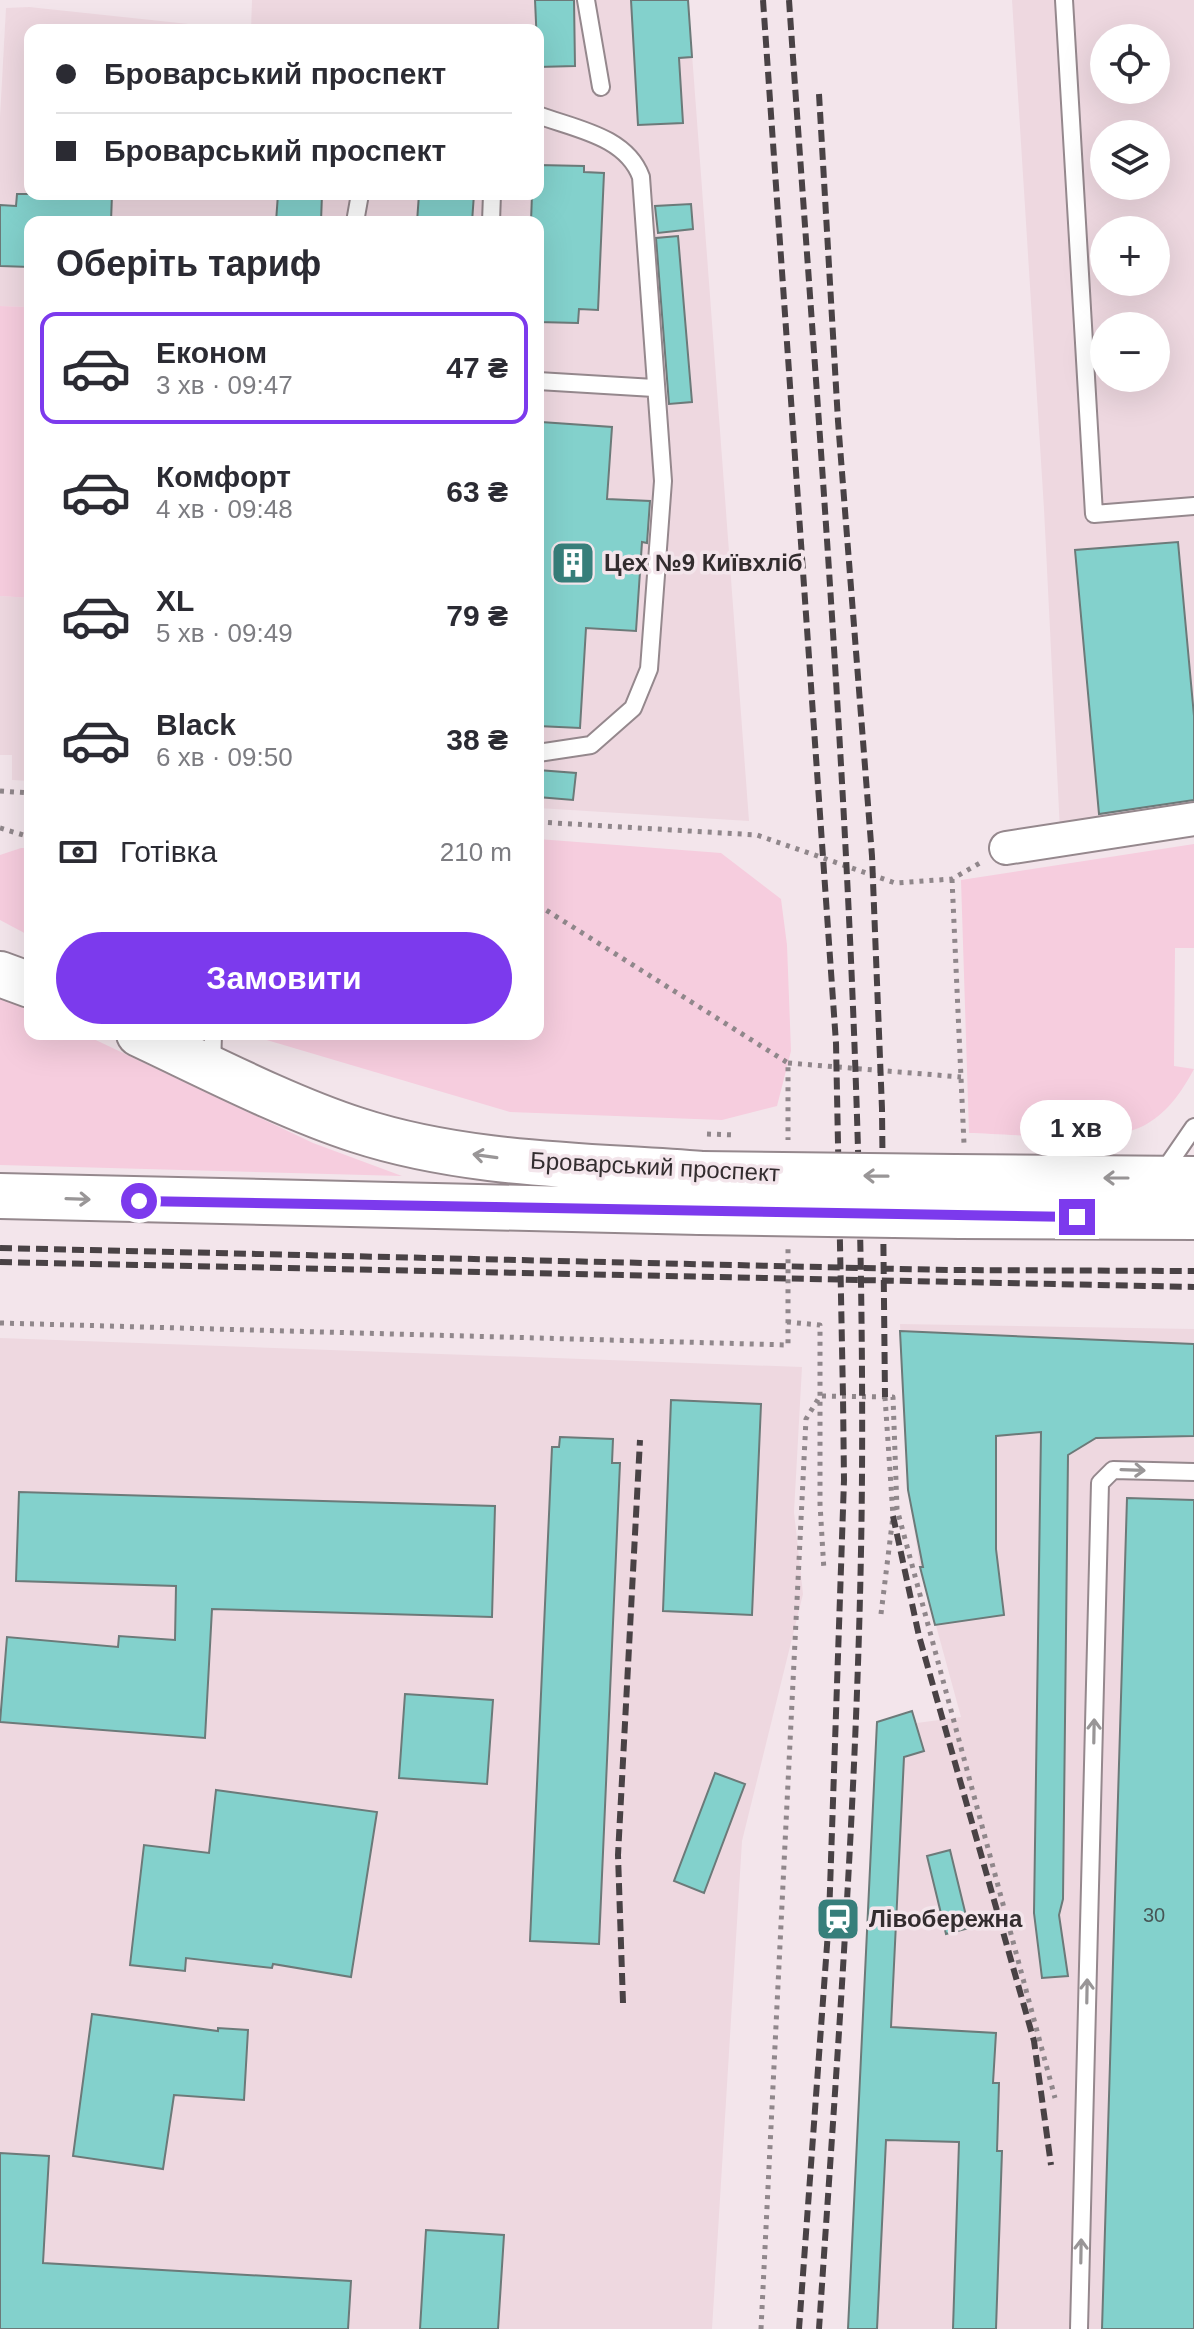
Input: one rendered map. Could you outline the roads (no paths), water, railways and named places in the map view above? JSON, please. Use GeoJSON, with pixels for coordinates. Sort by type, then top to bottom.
{"type":"FeatureCollection","features":[{"type":"Feature","properties":{"kind":"main road"},"geometry":{"type":"LineString","coordinates":[[0,974],[24,983]]}},
{"type":"Feature","properties":{"kind":"main road","name":"Броварський проспект"},"geometry":{"type":"LineString","coordinates":[[165,1040],[213,1051],[356,1130],[423,1147],[701,1193]]}},
{"type":"Feature","properties":{"kind":"main road","name":"Броварський проспект"},"geometry":{"type":"LineString","coordinates":[[0,1196],[701,1193],[960,1180],[1176,1178]]}},
{"type":"Feature","properties":{"kind":"main road","name":"Броварський проспект"},"geometry":{"type":"LineString","coordinates":[[960,1180],[1194,1217]]}},
{"type":"Feature","properties":{"kind":"street"},"geometry":{"type":"LineString","coordinates":[[1006,848],[1194,819]]}},
{"type":"Feature","properties":{"kind":"lane"},"geometry":{"type":"LineString","coordinates":[[586,0],[601,87]]}},
{"type":"Feature","properties":{"kind":"lane"},"geometry":{"type":"LineString","coordinates":[[1064,0],[1094,514],[1194,506]]}},
{"type":"Feature","properties":{"kind":"lane"},"geometry":{"type":"LineString","coordinates":[[544,117],[613,143],[635,160],[641,177],[663,481],[649,669],[633,708],[591,745],[544,752]]}},
{"type":"Feature","properties":{"kind":"lane"},"geometry":{"type":"LineString","coordinates":[[544,381],[654,388]]}},
{"type":"Feature","properties":{"kind":"lane"},"geometry":{"type":"LineString","coordinates":[[1176,1178],[1194,1127]]}},
{"type":"Feature","properties":{"kind":"lane"},"geometry":{"type":"LineString","coordinates":[[1079,2329],[1100,1483],[1113,1470],[1194,1472]]}},
{"type":"Feature","properties":{"kind":"railway"},"geometry":{"type":"LineString","coordinates":[[763,0],[836,1043],[843,1397],[844,1480],[829,1918],[799,2329]]}},
{"type":"Feature","properties":{"kind":"railway"},"geometry":{"type":"LineString","coordinates":[[789,0],[839,737],[857,1106],[861,1290],[862,1475],[857,1689],[847,1902],[819,2329]]}},
{"type":"Feature","properties":{"kind":"railway"},"geometry":{"type":"LineString","coordinates":[[819,94],[838,421],[872,856],[882,1109],[885,1397]]}},
{"type":"Feature","properties":{"kind":"railway"},"geometry":{"type":"LineString","coordinates":[[0,1248],[948,1270],[1194,1271]]}},
{"type":"Feature","properties":{"kind":"railway"},"geometry":{"type":"LineString","coordinates":[[0,1262],[1194,1287]]}},
{"type":"Feature","properties":{"kind":"railway"},"geometry":{"type":"LineString","coordinates":[[623,2003],[618,1855],[640,1440]]}},
{"type":"Feature","properties":{"kind":"railway"},"geometry":{"type":"LineString","coordinates":[[893,1516],[919,1636],[1034,2041],[1051,2165]]}},
{"type":"Feature","properties":{"kind":"place","name":"Цех №9 Київхліб"},"geometry":{"type":"Point","coordinates":[573,563]}},
{"type":"Feature","properties":{"kind":"place","name":"Лівобережна"},"geometry":{"type":"Point","coordinates":[838,1919]}}]}
